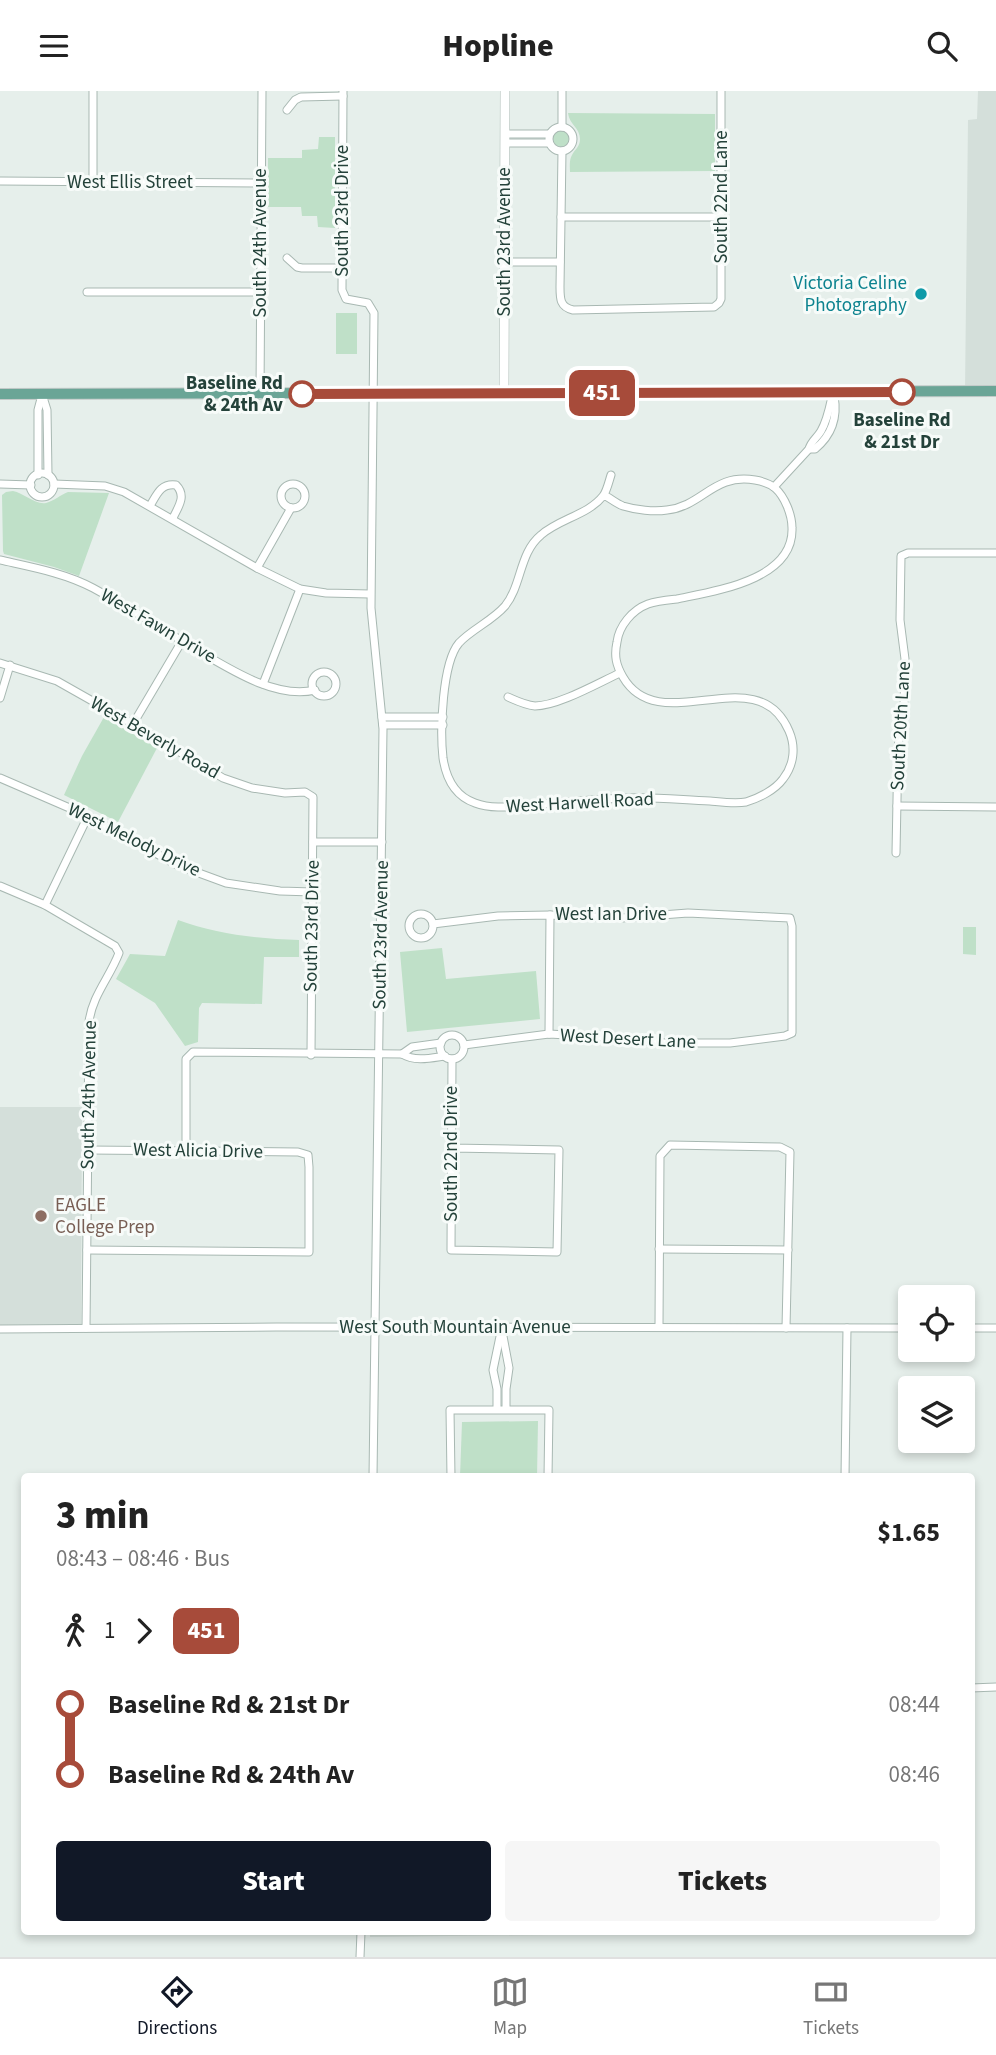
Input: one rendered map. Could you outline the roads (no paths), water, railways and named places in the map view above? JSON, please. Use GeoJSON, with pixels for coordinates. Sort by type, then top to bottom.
{"type":"FeatureCollection","features":[{"type":"Feature","properties":{"kind":"main road"},"geometry":{"type":"LineString","coordinates":[[0,394],[996,391]]}},
{"type":"Feature","properties":{"kind":"street"},"geometry":{"type":"LineString","coordinates":[[93,91],[93,182]]}},
{"type":"Feature","properties":{"kind":"street","name":"South 24th Avenue"},"geometry":{"type":"LineString","coordinates":[[260,395],[262,91]]}},
{"type":"Feature","properties":{"kind":"street","name":"South 23rd Avenue"},"geometry":{"type":"LineString","coordinates":[[504,393],[505,91]]}},
{"type":"Feature","properties":{"kind":"street"},"geometry":{"type":"LineString","coordinates":[[562,91],[562,127]]}},
{"type":"Feature","properties":{"kind":"street","name":"South 22nd Lane"},"geometry":{"type":"LineString","coordinates":[[560,262],[560,299],[562,305],[573,310],[714,307],[719,303],[721,91]]}},
{"type":"Feature","properties":{"kind":"street"},"geometry":{"type":"LineString","coordinates":[[287,110],[301,97],[343,94]]}},
{"type":"Feature","properties":{"kind":"street","name":"South 23rd Drive"},"geometry":{"type":"LineString","coordinates":[[343,94],[342,290],[345,297],[368,303],[373,310],[374,394]]}},
{"type":"Feature","properties":{"kind":"street"},"geometry":{"type":"LineString","coordinates":[[562,127],[569,130],[573,141],[569,148],[562,151],[554,149],[549,143],[554,128],[562,127]]}},
{"type":"Feature","properties":{"kind":"street"},"geometry":{"type":"LineString","coordinates":[[533,134],[533,143]]}},
{"type":"Feature","properties":{"kind":"street"},"geometry":{"type":"LineString","coordinates":[[505,139],[550,134]]}},
{"type":"Feature","properties":{"kind":"street"},"geometry":{"type":"LineString","coordinates":[[505,139],[549,143]]}},
{"type":"Feature","properties":{"kind":"street"},"geometry":{"type":"LineString","coordinates":[[505,262],[560,262],[562,151]]}},
{"type":"Feature","properties":{"kind":"street","name":"West Ellis Street"},"geometry":{"type":"LineString","coordinates":[[0,181],[261,183]]}},
{"type":"Feature","properties":{"kind":"street"},"geometry":{"type":"LineString","coordinates":[[561,217],[721,217]]}},
{"type":"Feature","properties":{"kind":"street"},"geometry":{"type":"LineString","coordinates":[[287,258],[302,268],[342,268]]}},
{"type":"Feature","properties":{"kind":"street"},"geometry":{"type":"LineString","coordinates":[[87,292],[260,292]]}},
{"type":"Feature","properties":{"kind":"street"},"geometry":{"type":"LineString","coordinates":[[774,487],[809,449],[810,444],[824,435],[833,392]]}},
{"type":"Feature","properties":{"kind":"street"},"geometry":{"type":"LineString","coordinates":[[38,475],[38,410],[42,394]]}},
{"type":"Feature","properties":{"kind":"street"},"geometry":{"type":"LineString","coordinates":[[42,394],[47,410],[48,475],[54,484],[52,491],[43,497],[35,495],[31,485],[33,478],[48,475]]}},
{"type":"Feature","properties":{"kind":"street","name":"South 23rd Avenue"},"geometry":{"type":"LineString","coordinates":[[373,1473],[383,721],[370,594],[374,394]]}},
{"type":"Feature","properties":{"kind":"street"},"geometry":{"type":"LineString","coordinates":[[383,721],[443,721],[444,685],[449,660],[459,644],[505,606],[531,546],[542,534],[583,511],[604,495],[611,475]]}},
{"type":"Feature","properties":{"kind":"street"},"geometry":{"type":"LineString","coordinates":[[508,697],[537,706],[558,701],[620,673],[614,656],[618,635],[630,616],[648,604],[710,592],[754,579],[779,561],[791,541],[790,514],[774,487],[760,481],[739,478],[718,484],[689,503],[668,510],[643,510],[622,506],[604,495]]}},
{"type":"Feature","properties":{"kind":"street"},"geometry":{"type":"LineString","coordinates":[[0,484],[31,485]]}},
{"type":"Feature","properties":{"kind":"street"},"geometry":{"type":"LineString","coordinates":[[54,484],[105,486],[124,492],[257,568],[300,589],[326,593],[370,594]]}},
{"type":"Feature","properties":{"kind":"street"},"geometry":{"type":"LineString","coordinates":[[150,506],[163,487],[176,485],[183,497],[173,518]]}},
{"type":"Feature","properties":{"kind":"street"},"geometry":{"type":"LineString","coordinates":[[257,568],[291,507]]}},
{"type":"Feature","properties":{"kind":"street","name":"South 20th Lane"},"geometry":{"type":"LineString","coordinates":[[896,853],[898,747],[904,706],[905,659],[900,619],[901,556],[908,553],[996,553]]}},
{"type":"Feature","properties":{"kind":"street","name":"West Fawn Drive"},"geometry":{"type":"LineString","coordinates":[[0,560],[42,570],[90,587],[241,675],[263,684],[298,692],[314,690]]}},
{"type":"Feature","properties":{"kind":"street"},"geometry":{"type":"LineString","coordinates":[[263,684],[300,589]]}},
{"type":"Feature","properties":{"kind":"street"},"geometry":{"type":"LineString","coordinates":[[133,724],[182,641]]}},
{"type":"Feature","properties":{"kind":"street","name":"West Beverly Road"},"geometry":{"type":"LineString","coordinates":[[0,663],[57,681],[223,778],[252,788],[285,793],[305,792],[313,797]]}},
{"type":"Feature","properties":{"kind":"street"},"geometry":{"type":"LineString","coordinates":[[0,698],[10,665]]}},
{"type":"Feature","properties":{"kind":"street","name":"West Harwell Road"},"geometry":{"type":"LineString","coordinates":[[443,721],[443,757],[448,779],[461,796],[478,804],[501,807],[632,798],[743,803],[763,796],[783,781],[794,757],[792,736],[783,717],[764,703],[743,697],[667,703],[645,699],[629,688],[620,673]]}},
{"type":"Feature","properties":{"kind":"street","name":"West Melody Drive"},"geometry":{"type":"LineString","coordinates":[[0,778],[89,816],[177,865],[226,883],[280,891],[313,892]]}},
{"type":"Feature","properties":{"kind":"street","name":"South 23rd Drive"},"geometry":{"type":"LineString","coordinates":[[311,1055],[313,797]]}},
{"type":"Feature","properties":{"kind":"street"},"geometry":{"type":"LineString","coordinates":[[897,806],[996,807]]}},
{"type":"Feature","properties":{"kind":"street"},"geometry":{"type":"LineString","coordinates":[[0,885],[45,905],[89,816]]}},
{"type":"Feature","properties":{"kind":"street"},"geometry":{"type":"LineString","coordinates":[[313,842],[382,842]]}},
{"type":"Feature","properties":{"kind":"street","name":"South 24th Avenue"},"geometry":{"type":"LineString","coordinates":[[45,905],[115,946],[119,953],[90,1011],[86,1328]]}},
{"type":"Feature","properties":{"kind":"street","name":"West Ian Drive"},"geometry":{"type":"LineString","coordinates":[[433,924],[498,916],[550,915],[622,918],[688,913],[790,918],[792,1033]]}},
{"type":"Feature","properties":{"kind":"street"},"geometry":{"type":"LineString","coordinates":[[549,1034],[550,915]]}},
{"type":"Feature","properties":{"kind":"street","name":"West Desert Lane"},"geometry":{"type":"LineString","coordinates":[[464,1045],[549,1034],[665,1043],[730,1043],[792,1033]]}},
{"type":"Feature","properties":{"kind":"street"},"geometry":{"type":"LineString","coordinates":[[186,1151],[186,1059],[193,1052],[402,1054],[412,1047],[441,1042],[453,1035],[460,1037],[464,1045],[462,1054],[448,1057],[408,1058],[402,1054]]}},
{"type":"Feature","properties":{"kind":"street"},"geometry":{"type":"LineString","coordinates":[[441,1042],[441,1050],[448,1057]]}},
{"type":"Feature","properties":{"kind":"street"},"geometry":{"type":"LineString","coordinates":[[424,1044],[424,1058]]}},
{"type":"Feature","properties":{"kind":"street","name":"South 22nd Drive"},"geometry":{"type":"LineString","coordinates":[[448,1057],[452,1148],[451,1250],[557,1252],[559,1150],[452,1148]]}},
{"type":"Feature","properties":{"kind":"street"},"geometry":{"type":"LineString","coordinates":[[659,1327],[660,1156],[670,1145],[780,1147],[790,1152],[786,1328]]}},
{"type":"Feature","properties":{"kind":"street","name":"West Alicia Drive"},"geometry":{"type":"LineString","coordinates":[[87,1250],[309,1251],[308,1155],[298,1152],[88,1150]]}},
{"type":"Feature","properties":{"kind":"street"},"geometry":{"type":"LineString","coordinates":[[659,1249],[788,1250]]}},
{"type":"Feature","properties":{"kind":"street"},"geometry":{"type":"LineString","coordinates":[[502,1327],[509,1368],[506,1409]]}},
{"type":"Feature","properties":{"kind":"street"},"geometry":{"type":"LineString","coordinates":[[497,1409],[493,1370],[502,1327]]}},
{"type":"Feature","properties":{"kind":"street"},"geometry":{"type":"LineString","coordinates":[[845,1473],[846,1328]]}},
{"type":"Feature","properties":{"kind":"street","name":"West South Mountain Avenue"},"geometry":{"type":"LineString","coordinates":[[0,1329],[898,1328]]}},
{"type":"Feature","properties":{"kind":"street"},"geometry":{"type":"LineString","coordinates":[[975,1328],[996,1328]]}},
{"type":"Feature","properties":{"kind":"street"},"geometry":{"type":"LineString","coordinates":[[451,1473],[450,1410],[506,1409],[549,1410],[548,1473]]}},
{"type":"Feature","properties":{"kind":"street"},"geometry":{"type":"LineString","coordinates":[[975,1688],[996,1687]]}},
{"type":"Feature","properties":{"kind":"street"},"geometry":{"type":"LineString","coordinates":[[360,1957],[361,1935]]}},
{"type":"Feature","properties":{"kind":"place","name":"Victoria Celine Photography"},"geometry":{"type":"Point","coordinates":[921,294]}},
{"type":"Feature","properties":{"kind":"place","name":"Baseline Rd & 21st Dr"},"geometry":{"type":"Point","coordinates":[902,392]}},
{"type":"Feature","properties":{"kind":"place","name":"Baseline Rd & 24th Av"},"geometry":{"type":"Point","coordinates":[302,394]}},
{"type":"Feature","properties":{"kind":"place","name":"EAGLE College Prep"},"geometry":{"type":"Point","coordinates":[41,1216]}}]}
